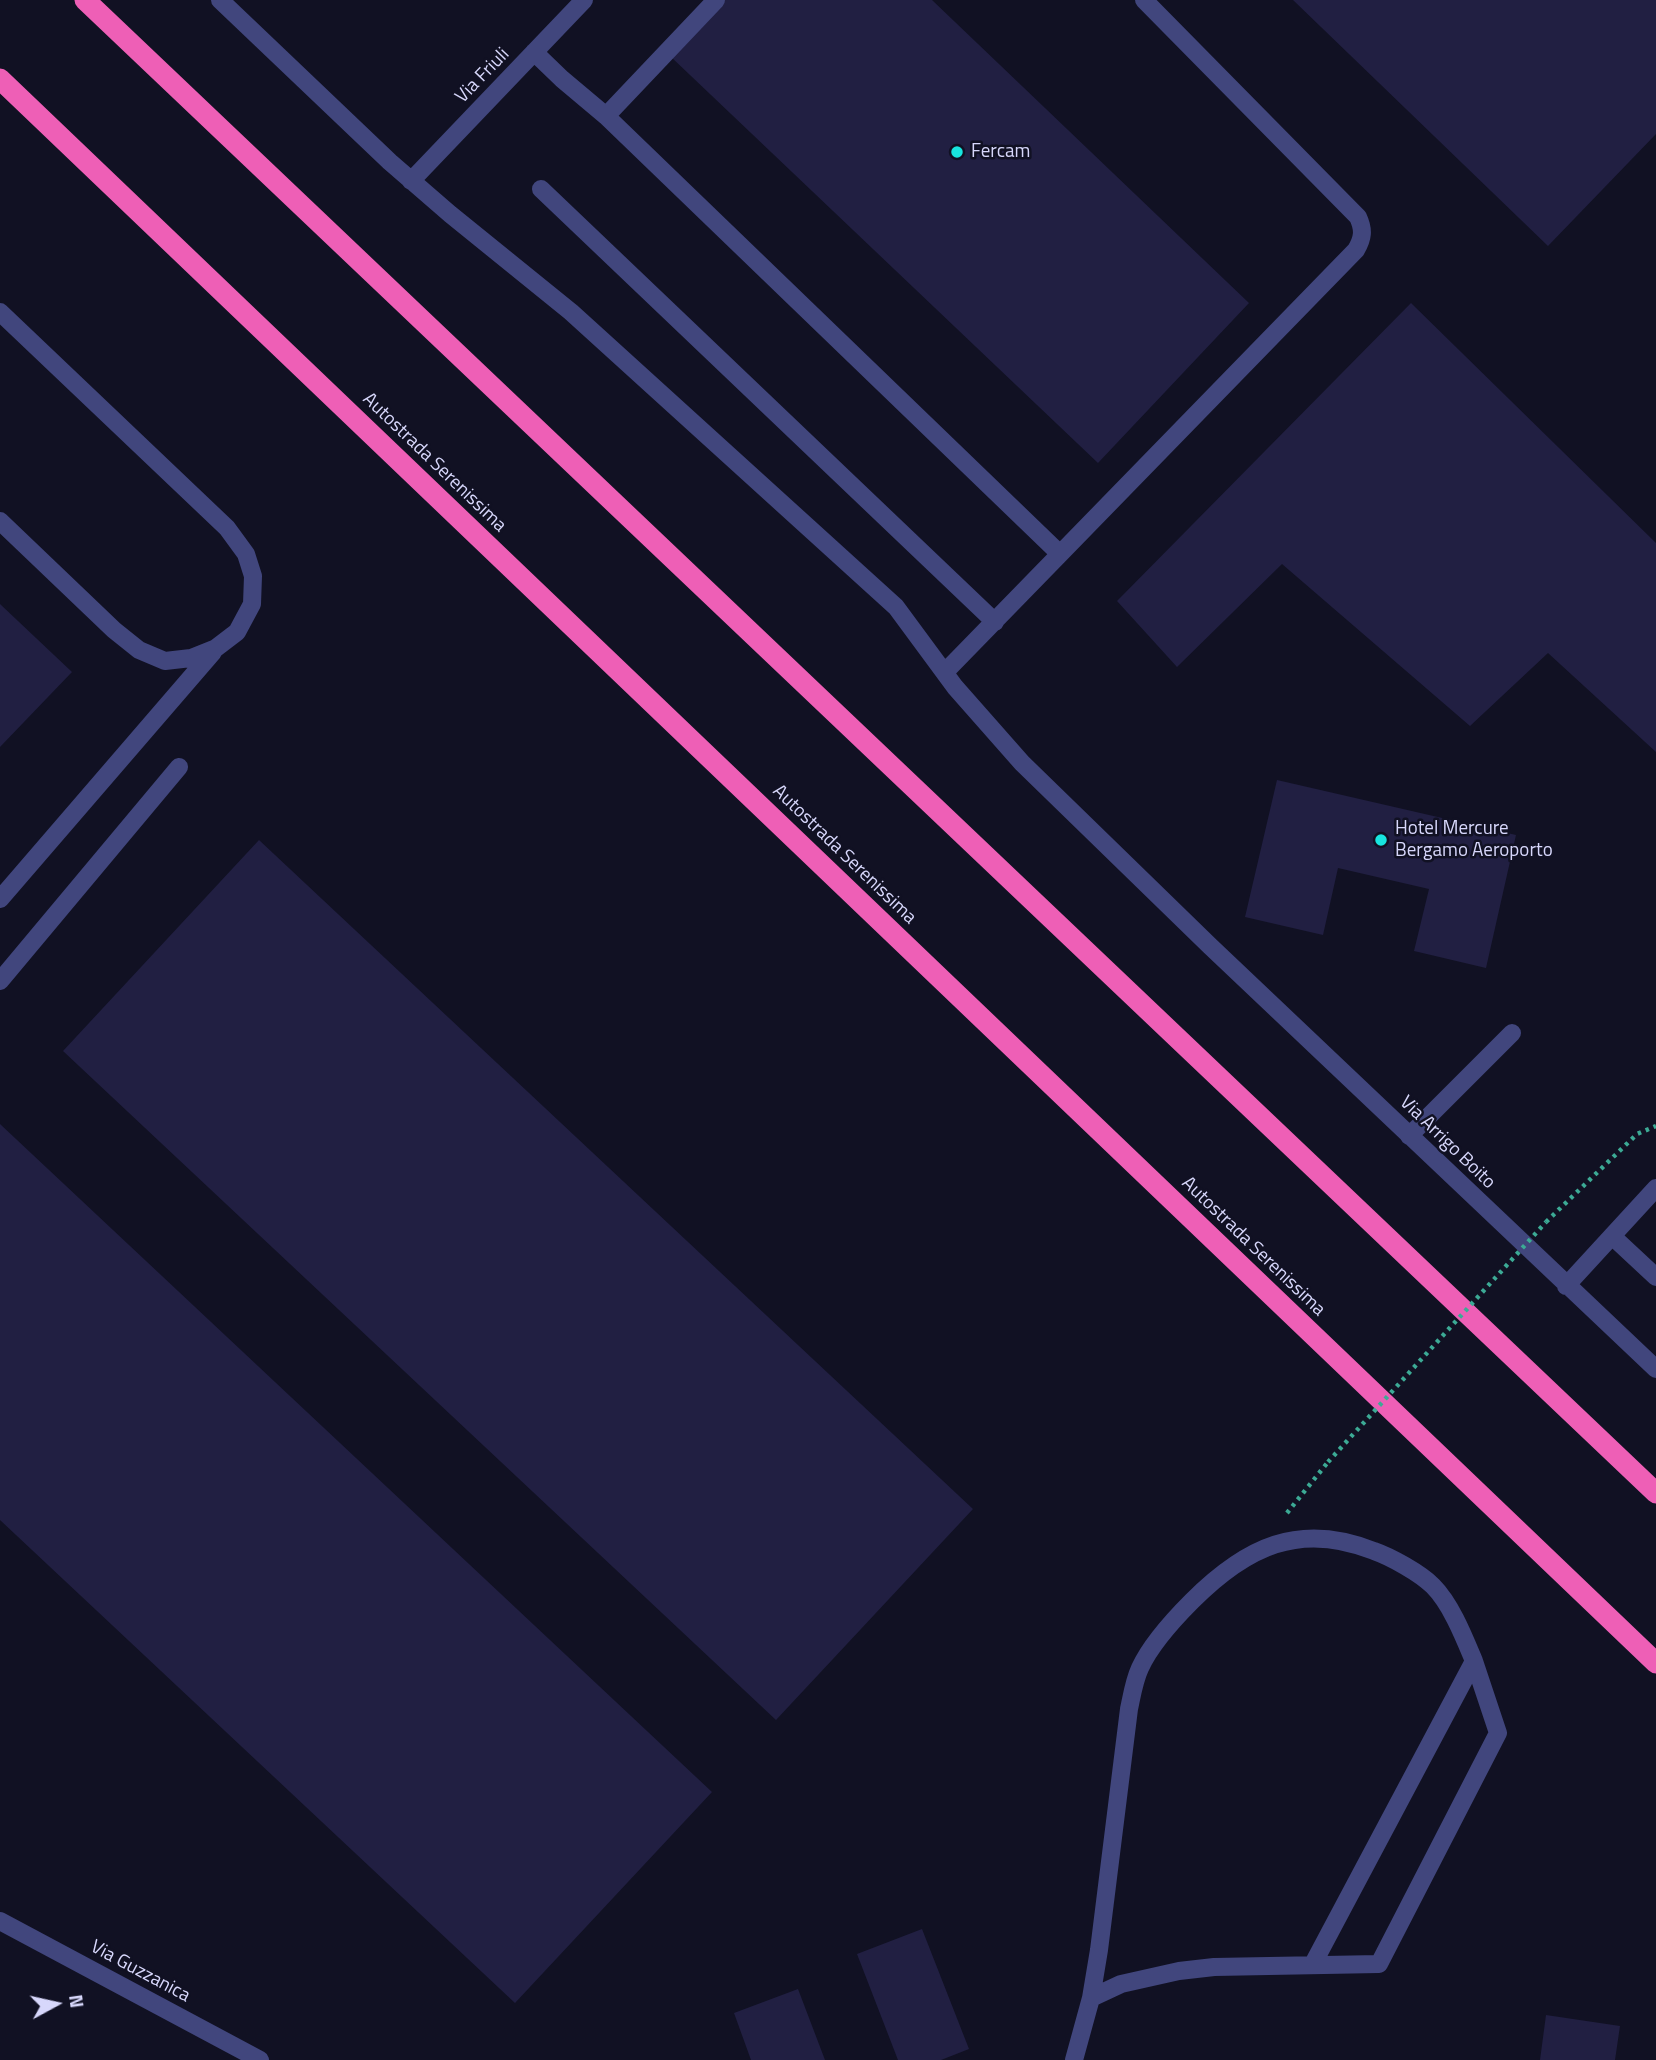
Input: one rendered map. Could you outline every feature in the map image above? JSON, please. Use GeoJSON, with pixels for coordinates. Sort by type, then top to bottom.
{"type":"FeatureCollection","features":[{"type":"Feature","properties":{"kind":"highway"},"geometry":{"type":"LineString","coordinates":[[85,0],[1656,1493]]}},
{"type":"Feature","properties":{"kind":"highway","name":"Autostrada Serenissima"},"geometry":{"type":"LineString","coordinates":[[0,79],[1656,1663]]}},
{"type":"Feature","properties":{"kind":"street","name":"Via Arrigo Boito"},"geometry":{"type":"LineString","coordinates":[[220,0],[411,181],[580,320],[896,607],[945,672],[1022,763],[1210,946],[1656,1369]]}},
{"type":"Feature","properties":{"kind":"street","name":"Via Friuli"},"geometry":{"type":"LineString","coordinates":[[411,181],[584,0]]}},
{"type":"Feature","properties":{"kind":"street"},"geometry":{"type":"LineString","coordinates":[[606,116],[716,0]]}},
{"type":"Feature","properties":{"kind":"street"},"geometry":{"type":"LineString","coordinates":[[945,672],[1356,250],[1363,235],[1359,217],[1144,0]]}},
{"type":"Feature","properties":{"kind":"street"},"geometry":{"type":"LineString","coordinates":[[534,52],[606,116],[1060,554]]}},
{"type":"Feature","properties":{"kind":"street"},"geometry":{"type":"LineString","coordinates":[[541,189],[995,622]]}},
{"type":"Feature","properties":{"kind":"street"},"geometry":{"type":"LineString","coordinates":[[0,312],[227,528],[246,554],[253,576],[252,604],[237,632],[216,648],[0,899]]}},
{"type":"Feature","properties":{"kind":"street"},"geometry":{"type":"LineString","coordinates":[[0,521],[114,630],[139,650],[165,661],[191,658],[216,648]]}},
{"type":"Feature","properties":{"kind":"street"},"geometry":{"type":"LineString","coordinates":[[0,981],[179,766]]}},
{"type":"Feature","properties":{"kind":"street"},"geometry":{"type":"LineString","coordinates":[[1409,1136],[1512,1033]]}},
{"type":"Feature","properties":{"kind":"street"},"geometry":{"type":"LineString","coordinates":[[1566,1286],[1656,1188]]}},
{"type":"Feature","properties":{"kind":"street"},"geometry":{"type":"LineString","coordinates":[[1612,1236],[1656,1277]]}},
{"type":"Feature","properties":{"kind":"street"},"geometry":{"type":"LineString","coordinates":[[1074,2060],[1091,1998],[1100,1950],[1133,1687],[1140,1667],[1172,1621],[1214,1580],[1235,1565],[1295,1538],[1315,1537],[1362,1546],[1391,1557],[1433,1586],[1455,1617],[1474,1661],[1498,1733],[1379,1964],[1214,1967],[1179,1971],[1121,1984],[1091,1998]]}},
{"type":"Feature","properties":{"kind":"street"},"geometry":{"type":"LineString","coordinates":[[1313,1964],[1474,1661]]}},
{"type":"Feature","properties":{"kind":"street","name":"Via Guzzanica"},"geometry":{"type":"LineString","coordinates":[[0,1921],[260,2060]]}},
{"type":"Feature","properties":{"kind":"path"},"geometry":{"type":"LineString","coordinates":[[1276,1545],[1276,1526],[1328,1461],[1546,1222],[1637,1133],[1656,1126]]}},
{"type":"Feature","properties":{"kind":"building"},"geometry":{"type":"Polygon","coordinates":[[[723,0],[932,0],[1249,303],[1098,463],[670,56],[723,0]]]}},
{"type":"Feature","properties":{"kind":"building"},"geometry":{"type":"Polygon","coordinates":[[[1293,0],[1656,0],[1656,134],[1548,246],[1293,0]]]}},
{"type":"Feature","properties":{"kind":"building"},"geometry":{"type":"Polygon","coordinates":[[[1411,303],[1656,543],[1656,752],[1548,653],[1470,726],[1282,564],[1177,667],[1117,601],[1411,303]]]}},
{"type":"Feature","properties":{"kind":"building"},"geometry":{"type":"Polygon","coordinates":[[[0,604],[72,672],[0,747],[0,604]]]}},
{"type":"Feature","properties":{"kind":"building"},"geometry":{"type":"Polygon","coordinates":[[[1277,780],[1516,835],[1486,968],[1414,951],[1429,889],[1338,868],[1323,935],[1245,917],[1277,780]]]}},
{"type":"Feature","properties":{"kind":"building"},"geometry":{"type":"Polygon","coordinates":[[[259,840],[973,1509],[776,1720],[63,1051],[259,840]]]}},
{"type":"Feature","properties":{"kind":"building"},"geometry":{"type":"Polygon","coordinates":[[[0,1124],[712,1792],[515,2003],[0,1520],[0,1124]]]}},
{"type":"Feature","properties":{"kind":"building"},"geometry":{"type":"Polygon","coordinates":[[[922,1929],[969,2049],[941,2060],[898,2060],[857,1954],[922,1929]]]}},
{"type":"Feature","properties":{"kind":"building"},"geometry":{"type":"Polygon","coordinates":[[[798,1989],[825,2060],[751,2060],[734,2013],[798,1989]]]}},
{"type":"Feature","properties":{"kind":"building"},"geometry":{"type":"Polygon","coordinates":[[[1546,2015],[1620,2026],[1615,2060],[1540,2060],[1546,2015]]]}},
{"type":"Feature","properties":{"kind":"place","name":"Fercam"},"geometry":{"type":"Point","coordinates":[957,152]}},
{"type":"Feature","properties":{"kind":"place","name":"Hotel Mercure Bergamo Aeroporto"},"geometry":{"type":"Point","coordinates":[1381,840]}}]}
